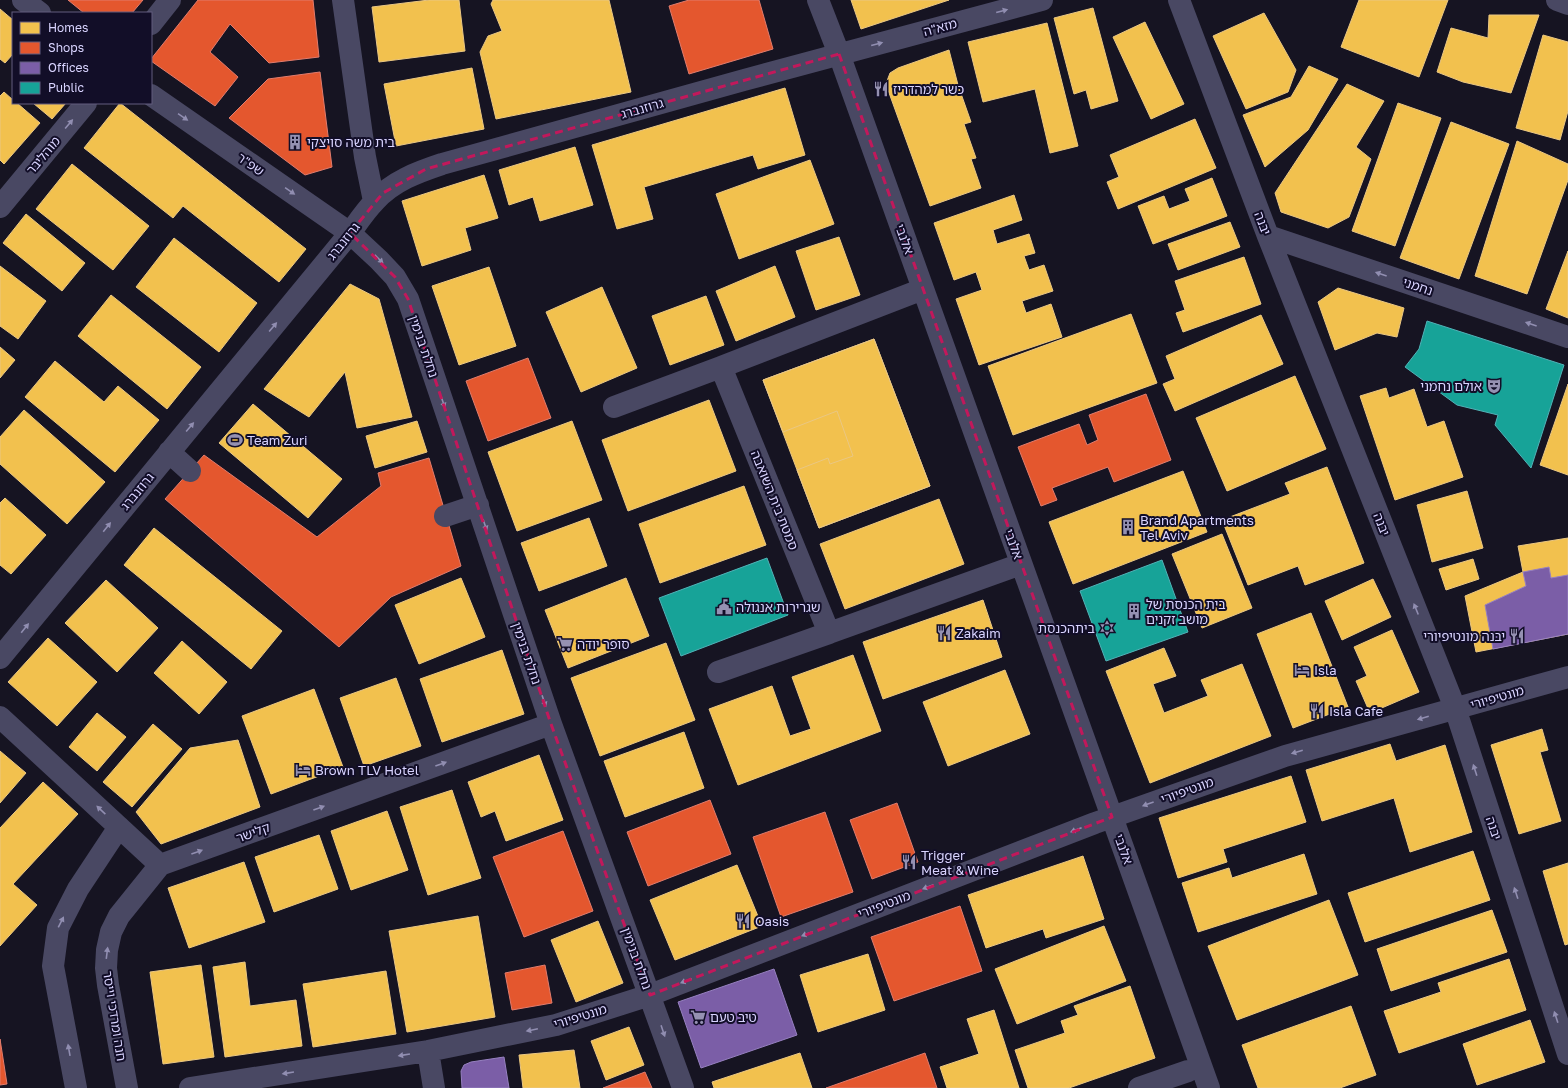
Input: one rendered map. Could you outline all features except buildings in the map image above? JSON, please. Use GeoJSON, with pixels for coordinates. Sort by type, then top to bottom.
{"type":"FeatureCollection","features":[{"type":"Feature","properties":{"kind":"street"},"geometry":{"type":"LineString","coordinates":[[23,0],[39,12]]}},
{"type":"Feature","properties":{"kind":"street"},"geometry":{"type":"LineString","coordinates":[[152,23],[170,0]]}},
{"type":"Feature","properties":{"kind":"street"},"geometry":{"type":"LineString","coordinates":[[343,0],[365,157],[374,201]]}},
{"type":"Feature","properties":{"kind":"street","name":"אלנבי"},"geometry":{"type":"LineString","coordinates":[[818,0],[839,54],[1208,1088]]}},
{"type":"Feature","properties":{"kind":"street","name":"מזא\"ה"},"geometry":{"type":"LineString","coordinates":[[839,54],[1042,0]]}},
{"type":"Feature","properties":{"kind":"street","name":"יבנה"},"geometry":{"type":"LineString","coordinates":[[1179,0],[1268,236],[1455,708],[1568,1054]]}},
{"type":"Feature","properties":{"kind":"street"},"geometry":{"type":"LineString","coordinates":[[1557,0],[1568,4]]}},
{"type":"Feature","properties":{"kind":"street","name":"גרוזנברג"},"geometry":{"type":"LineString","coordinates":[[0,658],[350,233],[374,201],[392,186],[419,172],[442,164],[839,54]]}},
{"type":"Feature","properties":{"kind":"street","name":"שפ\"ר"},"geometry":{"type":"LineString","coordinates":[[152,96],[350,233]]}},
{"type":"Feature","properties":{"kind":"street","name":"מוהליבר"},"geometry":{"type":"LineString","coordinates":[[0,208],[85,104]]}},
{"type":"Feature","properties":{"kind":"street","name":"נחלת בנימין"},"geometry":{"type":"LineString","coordinates":[[350,233],[395,277],[408,299],[551,724],[683,1088]]}},
{"type":"Feature","properties":{"kind":"street","name":"נחמני"},"geometry":{"type":"LineString","coordinates":[[1268,236],[1568,337]]}},
{"type":"Feature","properties":{"kind":"street"},"geometry":{"type":"LineString","coordinates":[[614,407],[923,289]]}},
{"type":"Feature","properties":{"kind":"street","name":"סמטת בית השואבה"},"geometry":{"type":"LineString","coordinates":[[721,367],[829,633]]}},
{"type":"Feature","properties":{"kind":"street"},"geometry":{"type":"LineString","coordinates":[[169,452],[190,471]]}},
{"type":"Feature","properties":{"kind":"street"},"geometry":{"type":"LineString","coordinates":[[446,516],[478,505]]}},
{"type":"Feature","properties":{"kind":"street"},"geometry":{"type":"LineString","coordinates":[[718,672],[1021,564]]}},
{"type":"Feature","properties":{"kind":"street","name":"מונטיפיורי"},"geometry":{"type":"LineString","coordinates":[[190,1088],[428,1051],[556,1025],[650,995],[982,856],[1112,817],[1286,756],[1568,677]]}},
{"type":"Feature","properties":{"kind":"street"},"geometry":{"type":"LineString","coordinates":[[0,717],[160,865]]}},
{"type":"Feature","properties":{"kind":"street","name":"קלישר"},"geometry":{"type":"LineString","coordinates":[[160,865],[551,724]]}},
{"type":"Feature","properties":{"kind":"street"},"geometry":{"type":"LineString","coordinates":[[76,1088],[54,966],[58,928],[78,889],[119,827]]}},
{"type":"Feature","properties":{"kind":"street","name":"חנה ומרדכי וייסר"},"geometry":{"type":"LineString","coordinates":[[127,1088],[108,986],[106,968],[107,950],[112,932],[119,916],[160,865]]}},
{"type":"Feature","properties":{"kind":"street"},"geometry":{"type":"LineString","coordinates":[[428,1051],[434,1088]]}},
{"type":"Feature","properties":{"kind":"street"},"geometry":{"type":"LineString","coordinates":[[1144,1086],[1188,1071]]}},
{"type":"Feature","properties":{"kind":"highlighted area"},"geometry":{"type":"Polygon","coordinates":[[[839,54],[1112,817],[650,995],[551,724],[408,299],[395,277],[350,233],[383,193],[426,169],[839,54]]]}},
{"type":"Feature","properties":{"kind":"place","name":"כשר למהדריז"},"geometry":{"type":"Point","coordinates":[881,89]}},
{"type":"Feature","properties":{"kind":"place","name":"בית משה סויצקי"},"geometry":{"type":"Point","coordinates":[295,142]}},
{"type":"Feature","properties":{"kind":"place","name":"אולם נחמני"},"geometry":{"type":"Point","coordinates":[1494,386]}},
{"type":"Feature","properties":{"kind":"place","name":"Team Zuri"},"geometry":{"type":"Point","coordinates":[235,440]}},
{"type":"Feature","properties":{"kind":"place","name":"Brand Apartments Tel Aviv"},"geometry":{"type":"Point","coordinates":[1128,527]}},
{"type":"Feature","properties":{"kind":"place","name":"שגרירות אנגולה"},"geometry":{"type":"Point","coordinates":[724,607]}},
{"type":"Feature","properties":{"kind":"place","name":"בית הכנסת של מושב זקנים"},"geometry":{"type":"Point","coordinates":[1134,611]}},
{"type":"Feature","properties":{"kind":"place","name":"ביתהכנסת"},"geometry":{"type":"Point","coordinates":[1107,628]}},
{"type":"Feature","properties":{"kind":"place","name":"Zakaim"},"geometry":{"type":"Point","coordinates":[944,633]}},
{"type":"Feature","properties":{"kind":"place","name":"יבנה מונטיפיורי"},"geometry":{"type":"Point","coordinates":[1517,636]}},
{"type":"Feature","properties":{"kind":"place","name":"סופר יודה"},"geometry":{"type":"Point","coordinates":[565,644]}},
{"type":"Feature","properties":{"kind":"place","name":"Isla"},"geometry":{"type":"Point","coordinates":[1302,670]}},
{"type":"Feature","properties":{"kind":"place","name":"Isla Cafe"},"geometry":{"type":"Point","coordinates":[1317,711]}},
{"type":"Feature","properties":{"kind":"place","name":"Brown TLV Hotel"},"geometry":{"type":"Point","coordinates":[303,770]}},
{"type":"Feature","properties":{"kind":"place","name":"Trigger Meat & Wine"},"geometry":{"type":"Point","coordinates":[909,862]}},
{"type":"Feature","properties":{"kind":"place","name":"Oasis"},"geometry":{"type":"Point","coordinates":[743,921]}},
{"type":"Feature","properties":{"kind":"place","name":"טיב טעם"},"geometry":{"type":"Point","coordinates":[698,1017]}}]}
